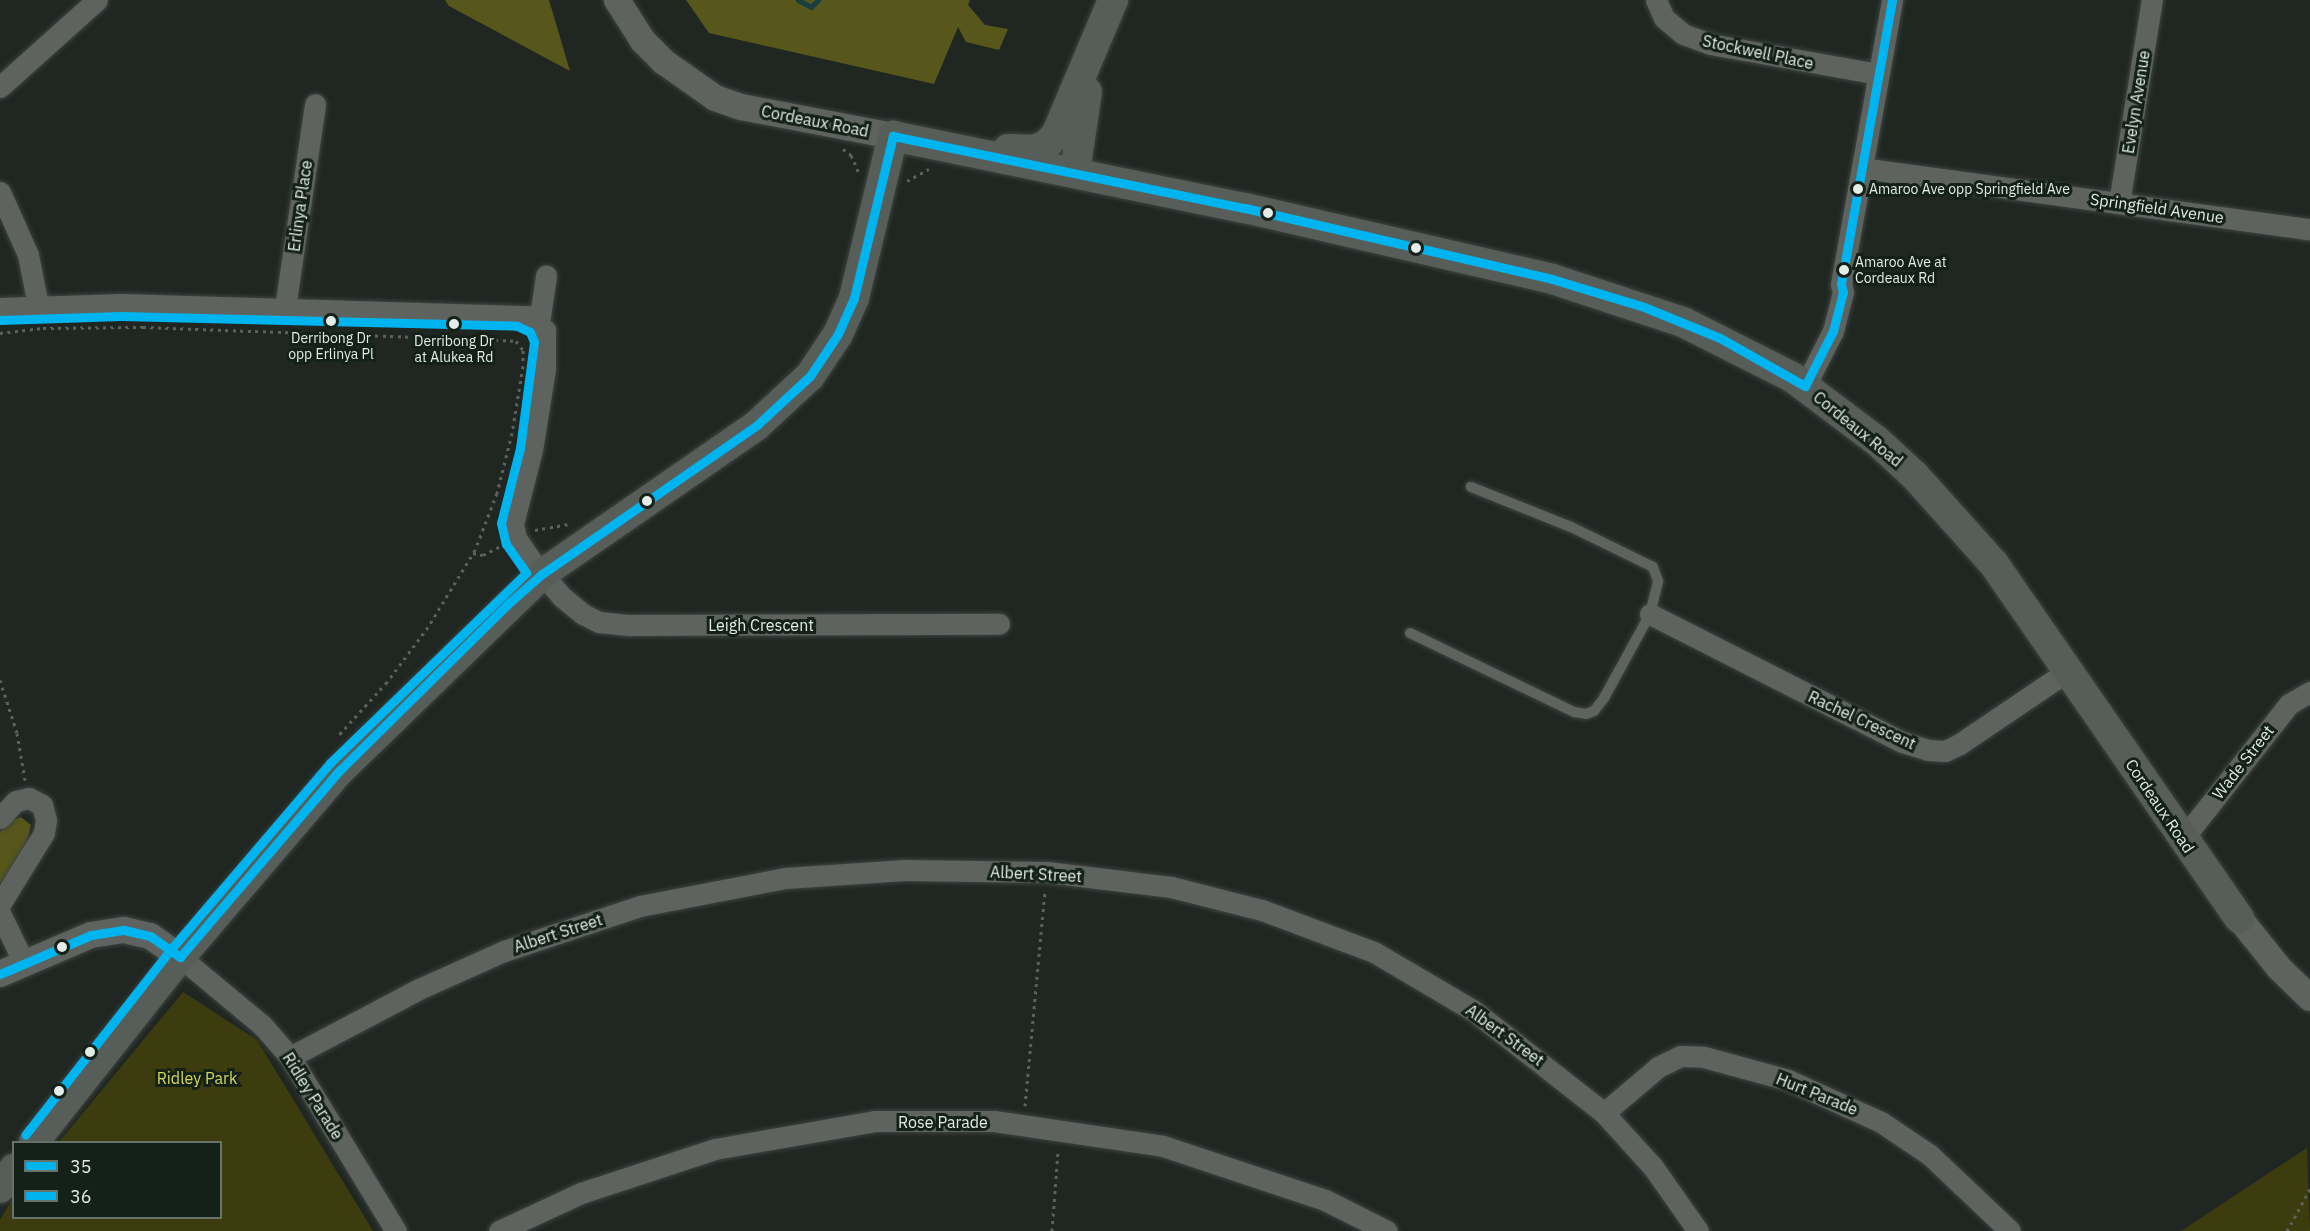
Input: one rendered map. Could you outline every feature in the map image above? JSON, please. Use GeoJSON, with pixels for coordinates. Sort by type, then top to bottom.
{"type":"FeatureCollection","features":[{"type":"Feature","properties":{"kind":"main road"},"geometry":{"type":"LineString","coordinates":[[942,157],[967,144],[1032,150],[1045,146],[1065,118],[1077,79],[1086,66],[1113,0]]}},
{"type":"Feature","properties":{"kind":"main road"},"geometry":{"type":"LineString","coordinates":[[1075,172],[1088,85],[1086,66]]}},
{"type":"Feature","properties":{"kind":"main road","name":"Cordeaux Road"},"geometry":{"type":"LineString","coordinates":[[893,136],[942,157],[1075,172],[1597,291],[1720,338],[1798,381],[1877,441],[1933,493],[1994,564],[2182,840],[2239,918]]}},
{"type":"Feature","properties":{"kind":"main road"},"geometry":{"type":"LineString","coordinates":[[36,1141],[180,957],[339,771],[542,574],[756,425],[810,376],[838,334],[854,298],[893,136]]}},
{"type":"Feature","properties":{"kind":"main road"},"geometry":{"type":"LineString","coordinates":[[0,1188],[12,1172]]}},
{"type":"Feature","properties":{"kind":"street"},"geometry":{"type":"LineString","coordinates":[[0,87],[97,0]]}},
{"type":"Feature","properties":{"kind":"street","name":"Cordeaux Road"},"geometry":{"type":"LineString","coordinates":[[617,0],[643,41],[664,62],[715,98],[741,107],[893,136]]}},
{"type":"Feature","properties":{"kind":"street","name":"Stockwell Place"},"geometry":{"type":"LineString","coordinates":[[1656,0],[1664,18],[1683,34],[1710,44],[1878,74]]}},
{"type":"Feature","properties":{"kind":"street"},"geometry":{"type":"LineString","coordinates":[[1798,381],[1841,284],[1892,0]]}},
{"type":"Feature","properties":{"kind":"street","name":"Evelyn Avenue"},"geometry":{"type":"LineString","coordinates":[[2120,203],[2151,0]]}},
{"type":"Feature","properties":{"kind":"street","name":"Erlinya Place"},"geometry":{"type":"LineString","coordinates":[[285,308],[315,104]]}},
{"type":"Feature","properties":{"kind":"street","name":"Springfield Avenue"},"geometry":{"type":"LineString","coordinates":[[1862,168],[2310,229]]}},
{"type":"Feature","properties":{"kind":"street"},"geometry":{"type":"LineString","coordinates":[[0,192],[28,255],[38,305]]}},
{"type":"Feature","properties":{"kind":"street"},"geometry":{"type":"LineString","coordinates":[[539,323],[546,276]]}},
{"type":"Feature","properties":{"kind":"street"},"geometry":{"type":"LineString","coordinates":[[0,308],[38,305],[520,314],[539,323],[545,330],[545,369],[532,450],[513,524],[516,538]]}},
{"type":"Feature","properties":{"kind":"street","name":"Leigh Crescent"},"geometry":{"type":"LineString","coordinates":[[516,538],[562,597],[599,622],[999,624]]}},
{"type":"Feature","properties":{"kind":"street","name":"Rachel Crescent"},"geometry":{"type":"LineString","coordinates":[[1650,614],[1883,733],[1928,750],[1945,751],[1958,745],[2068,670]]}},
{"type":"Feature","properties":{"kind":"street","name":"Wade Street"},"geometry":{"type":"LineString","coordinates":[[2182,840],[2289,704],[2310,692]]}},
{"type":"Feature","properties":{"kind":"street"},"geometry":{"type":"LineString","coordinates":[[0,818],[16,801],[29,798],[45,811],[46,827],[0,904]]}},
{"type":"Feature","properties":{"kind":"street","name":"Albert Street"},"geometry":{"type":"LineString","coordinates":[[290,1057],[419,989],[504,951],[640,906],[785,878],[905,870],[1047,872],[1171,887],[1262,910],[1374,952],[1474,1011],[1604,1113],[1653,1167],[1698,1231]]}},
{"type":"Feature","properties":{"kind":"street"},"geometry":{"type":"LineString","coordinates":[[0,913],[24,963]]}},
{"type":"Feature","properties":{"kind":"street","name":"Cordeaux Road"},"geometry":{"type":"LineString","coordinates":[[2239,918],[2279,968],[2310,998]]}},
{"type":"Feature","properties":{"kind":"street"},"geometry":{"type":"LineString","coordinates":[[0,974],[91,935],[124,930],[150,936],[180,957]]}},
{"type":"Feature","properties":{"kind":"street","name":"Ridley Parade"},"geometry":{"type":"LineString","coordinates":[[180,957],[262,1025],[290,1057],[396,1231]]}},
{"type":"Feature","properties":{"kind":"street","name":"Hurt Parade"},"geometry":{"type":"LineString","coordinates":[[1604,1113],[1658,1067],[1681,1056],[1704,1057],[1788,1080],[1881,1122],[1930,1155],[2010,1231]]}},
{"type":"Feature","properties":{"kind":"street","name":"Rose Parade"},"geometry":{"type":"LineString","coordinates":[[499,1231],[581,1193],[715,1149],[875,1121],[994,1121],[1163,1146],[1324,1200],[1387,1231]]}},
{"type":"Feature","properties":{"kind":"lane"},"geometry":{"type":"LineString","coordinates":[[1410,633],[1574,712],[1586,714],[1594,711],[1604,698],[1650,614],[1658,581],[1653,567],[1571,526],[1471,487]]}},
{"type":"Feature","properties":{"kind":"path"},"geometry":{"type":"LineString","coordinates":[[910,182],[917,173],[942,157]]}},
{"type":"Feature","properties":{"kind":"path"},"geometry":{"type":"LineString","coordinates":[[858,172],[859,183]]}},
{"type":"Feature","properties":{"kind":"path"},"geometry":{"type":"LineString","coordinates":[[0,333],[43,328],[143,327],[516,341],[523,350],[524,366],[512,433],[497,493],[473,553],[428,627],[387,682],[329,745]]}},
{"type":"Feature","properties":{"kind":"path"},"geometry":{"type":"LineString","coordinates":[[473,553],[483,555],[542,527],[563,527],[572,522]]}},
{"type":"Feature","properties":{"kind":"path"},"geometry":{"type":"LineString","coordinates":[[0,680],[17,733],[29,798]]}},
{"type":"Feature","properties":{"kind":"path"},"geometry":{"type":"LineString","coordinates":[[1023,1126],[1047,872]]}},
{"type":"Feature","properties":{"kind":"path"},"geometry":{"type":"LineString","coordinates":[[1052,1231],[1059,1131]]}},
{"type":"Feature","properties":{"kind":"path"},"geometry":{"type":"LineString","coordinates":[[2287,1231],[2310,1189]]}},
{"type":"Feature","properties":{"kind":"green space","name":"Ridley Park"},"geometry":{"type":"Polygon","coordinates":[[[183,992],[257,1040],[373,1231],[0,1231],[0,1220],[12,1200],[12,1219],[222,1219],[222,1141],[60,1141],[183,992]]]}},
{"type":"Feature","properties":{"kind":"green space"},"geometry":{"type":"Polygon","coordinates":[[[2307,1148],[2310,1231],[2181,1231],[2307,1148]]]}},
{"type":"Feature","properties":{"kind":"shaded area"},"geometry":{"type":"Polygon","coordinates":[[[445,0],[549,0],[570,71],[449,6],[445,0]]]}},
{"type":"Feature","properties":{"kind":"shaded area"},"geometry":{"type":"Polygon","coordinates":[[[686,0],[970,0],[968,5],[985,25],[1008,29],[999,50],[966,42],[958,27],[934,84],[709,33],[686,0]]]}},
{"type":"Feature","properties":{"kind":"shaded area"},"geometry":{"type":"Polygon","coordinates":[[[21,817],[31,825],[26,846],[0,884],[0,832],[8,822],[21,817]]]}},
{"type":"Feature","properties":{"kind":"waterway"},"geometry":{"type":"LineString","coordinates":[[798,0],[811,7],[818,0]]}},
{"type":"Feature","properties":{"kind":"transit line","name":"35"},"geometry":{"type":"LineString","coordinates":[[893,136],[1245,208],[1552,279],[1644,307],[1720,338],[1805,386],[1833,331],[1843,292],[1841,284],[1892,0]]}},
{"type":"Feature","properties":{"kind":"transit line","name":"35"},"geometry":{"type":"LineString","coordinates":[[180,957],[339,771],[509,603],[542,574],[757,425],[810,376],[838,334],[854,298],[893,136]]}},
{"type":"Feature","properties":{"kind":"transit line","name":"36"},"geometry":{"type":"LineString","coordinates":[[0,320],[121,316],[517,326],[530,332],[534,342],[520,448],[501,523],[506,544],[526,573],[330,763],[171,949],[25,1135]]}},
{"type":"Feature","properties":{"kind":"transit line","name":"35"},"geometry":{"type":"LineString","coordinates":[[0,974],[91,935],[124,930],[150,936],[180,957]]}},
{"type":"Feature","properties":{"kind":"place","name":"Amaroo Ave opp Springfield Ave"},"geometry":{"type":"Point","coordinates":[1858,189]}},
{"type":"Feature","properties":{"kind":"place","name":"Amaroo Ave at Cordeaux Rd"},"geometry":{"type":"Point","coordinates":[1844,270]}},
{"type":"Feature","properties":{"kind":"place","name":"Derribong Dr opp Erlinya Pl"},"geometry":{"type":"Point","coordinates":[331,321]}},
{"type":"Feature","properties":{"kind":"place","name":"Derribong Dr at Alukea Rd"},"geometry":{"type":"Point","coordinates":[454,324]}}]}
